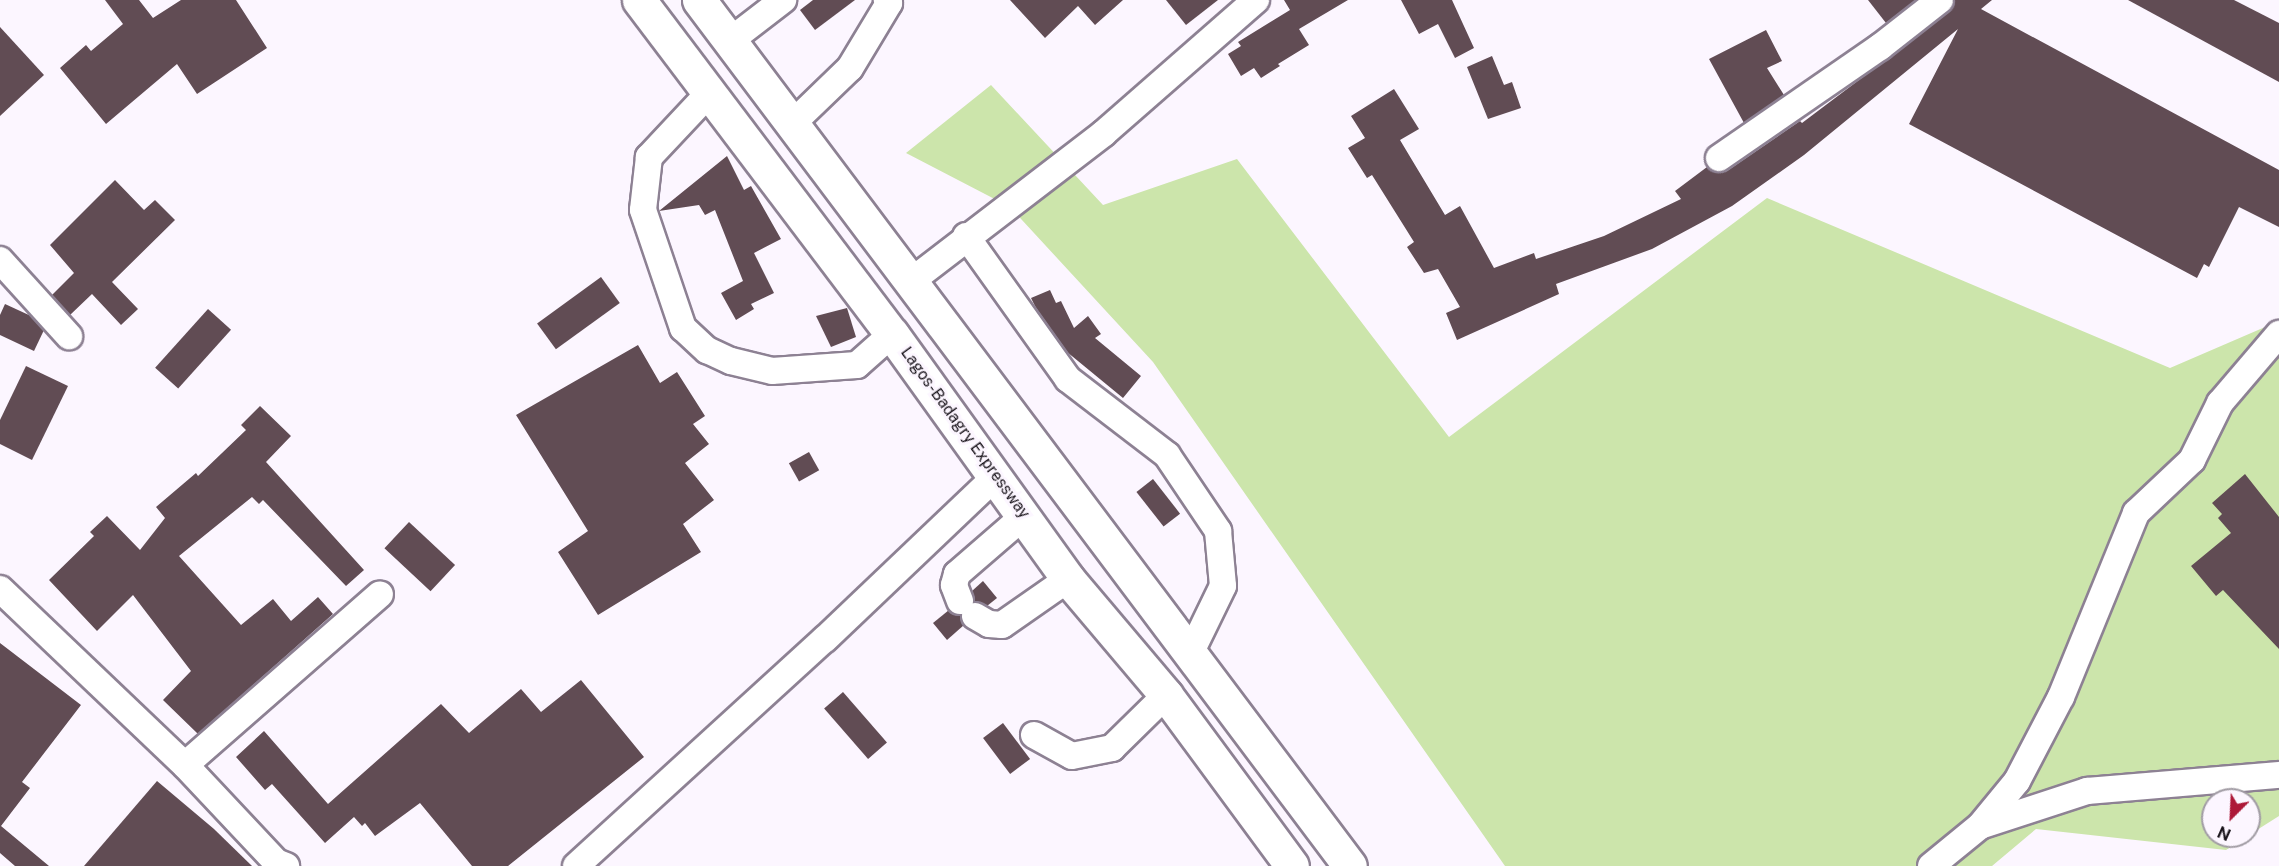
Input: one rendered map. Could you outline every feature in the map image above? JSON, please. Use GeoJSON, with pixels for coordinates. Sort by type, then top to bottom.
{"type":"FeatureCollection","features":[{"type":"Feature","properties":{"kind":"highway","name":"Lagos-Badagry Expressway"},"geometry":{"type":"LineString","coordinates":[[639,0],[711,91],[807,225],[892,334],[1025,515],[1068,579],[1166,695],[1292,866]]}},
{"type":"Feature","properties":{"kind":"highway"},"geometry":{"type":"LineString","coordinates":[[701,1],[1350,866]]}},
{"type":"Feature","properties":{"kind":"street"},"geometry":{"type":"LineString","coordinates":[[731,40],[783,0]]}},
{"type":"Feature","properties":{"kind":"street"},"geometry":{"type":"LineString","coordinates":[[793,123],[850,68],[889,3],[887,0]]}},
{"type":"Feature","properties":{"kind":"street"},"geometry":{"type":"LineString","coordinates":[[1719,158],[1880,48],[1940,0]]}},
{"type":"Feature","properties":{"kind":"street"},"geometry":{"type":"LineString","coordinates":[[910,282],[966,236],[1104,133],[1252,1]]}},
{"type":"Feature","properties":{"kind":"street"},"geometry":{"type":"LineString","coordinates":[[711,91],[649,157],[643,210],[683,328],[706,350],[772,371],[857,366],[892,334]]}},
{"type":"Feature","properties":{"kind":"street"},"geometry":{"type":"LineString","coordinates":[[966,236],[1068,379],[1167,455],[1218,531],[1223,586],[1191,652]]}},
{"type":"Feature","properties":{"kind":"street"},"geometry":{"type":"LineString","coordinates":[[0,260],[69,336]]}},
{"type":"Feature","properties":{"kind":"street"},"geometry":{"type":"LineString","coordinates":[[1931,866],[1980,826],[2017,781],[2061,697],[2136,513],[2192,460],[2220,403],[2279,334]]}},
{"type":"Feature","properties":{"kind":"street"},"geometry":{"type":"LineString","coordinates":[[576,866],[817,647],[995,477]]}},
{"type":"Feature","properties":{"kind":"street"},"geometry":{"type":"LineString","coordinates":[[1025,515],[957,574],[954,585],[968,608],[989,624],[1002,625],[1068,579]]}},
{"type":"Feature","properties":{"kind":"street"},"geometry":{"type":"LineString","coordinates":[[0,589],[185,765],[276,862],[286,866]]}},
{"type":"Feature","properties":{"kind":"street"},"geometry":{"type":"LineString","coordinates":[[185,765],[380,594]]}},
{"type":"Feature","properties":{"kind":"street"},"geometry":{"type":"LineString","coordinates":[[1034,735],[1071,756],[1112,748],[1166,695]]}},
{"type":"Feature","properties":{"kind":"street"},"geometry":{"type":"LineString","coordinates":[[1980,826],[2087,791],[2279,775]]}},
{"type":"Feature","properties":{"kind":"green space"},"geometry":{"type":"Polygon","coordinates":[[[991,85],[1103,205],[1237,159],[1449,437],[1767,198],[2170,368],[2279,321],[2279,816],[2261,827],[2261,788],[2201,788],[2201,847],[2036,829],[1992,866],[1505,866],[1153,362],[1010,207],[906,153],[991,85]]]}},
{"type":"Feature","properties":{"kind":"building"},"geometry":{"type":"Polygon","coordinates":[[[105,0],[139,0],[153,18],[181,0],[236,0],[267,48],[197,94],[177,64],[106,124],[60,68],[86,45],[91,51],[123,24],[105,0]]]}},
{"type":"Feature","properties":{"kind":"building"},"geometry":{"type":"Polygon","coordinates":[[[813,0],[855,0],[815,30],[800,10],[813,0]]]}},
{"type":"Feature","properties":{"kind":"building"},"geometry":{"type":"Polygon","coordinates":[[[1010,0],[1123,0],[1095,25],[1078,6],[1045,38],[1010,0]]]}},
{"type":"Feature","properties":{"kind":"building"},"geometry":{"type":"Polygon","coordinates":[[[1166,0],[1218,0],[1186,25],[1166,0]]]}},
{"type":"Feature","properties":{"kind":"building"},"geometry":{"type":"Polygon","coordinates":[[[1284,0],[1348,0],[1299,29],[1309,45],[1278,64],[1280,66],[1261,78],[1254,68],[1241,76],[1228,54],[1241,46],[1238,42],[1290,10],[1284,0]]]}},
{"type":"Feature","properties":{"kind":"building"},"geometry":{"type":"Polygon","coordinates":[[[1401,0],[1452,0],[1474,48],[1455,58],[1438,24],[1419,34],[1401,0]]]}},
{"type":"Feature","properties":{"kind":"building"},"geometry":{"type":"Polygon","coordinates":[[[1868,0],[1916,0],[1886,23],[1868,0]]]}},
{"type":"Feature","properties":{"kind":"building"},"geometry":{"type":"Polygon","coordinates":[[[1955,0],[1992,0],[1981,9],[2279,170],[2279,227],[2239,207],[2209,267],[2204,264],[2197,278],[1909,124],[1958,29],[1804,155],[1732,206],[1652,249],[1556,284],[1559,294],[1457,340],[1446,313],[1460,307],[1438,269],[1424,273],[1407,247],[1414,242],[1372,175],[1367,178],[1348,148],[1365,138],[1351,116],[1394,89],[1419,129],[1400,140],[1445,215],[1460,206],[1494,268],[1534,253],[1536,259],[1604,236],[1681,199],[1675,191],[1707,167],[1720,173],[1727,171],[1800,121],[1802,123],[1949,12],[1955,0]]]}},
{"type":"Feature","properties":{"kind":"building"},"geometry":{"type":"Polygon","coordinates":[[[2128,0],[2234,0],[2279,23],[2279,82],[2128,0]]]}},
{"type":"Feature","properties":{"kind":"building"},"geometry":{"type":"Polygon","coordinates":[[[0,27],[44,75],[0,116],[0,27]]]}},
{"type":"Feature","properties":{"kind":"building"},"geometry":{"type":"Polygon","coordinates":[[[1766,30],[1782,61],[1767,68],[1784,95],[1744,123],[1709,59],[1766,30]]]}},
{"type":"Feature","properties":{"kind":"building"},"geometry":{"type":"Polygon","coordinates":[[[1492,56],[1504,85],[1512,82],[1521,108],[1488,119],[1467,67],[1492,56]]]}},
{"type":"Feature","properties":{"kind":"building"},"geometry":{"type":"Polygon","coordinates":[[[727,156],[744,190],[751,186],[781,239],[754,253],[774,293],[751,304],[754,309],[736,320],[721,293],[743,281],[715,210],[705,215],[699,205],[659,211],[727,156]]]}},
{"type":"Feature","properties":{"kind":"building"},"geometry":{"type":"Polygon","coordinates":[[[115,180],[144,210],[155,200],[175,220],[112,282],[138,309],[121,325],[92,294],[70,315],[52,295],[74,273],[50,245],[115,180]]]}},
{"type":"Feature","properties":{"kind":"building"},"geometry":{"type":"Polygon","coordinates":[[[601,277],[620,303],[556,349],[537,323],[601,277]]]}},
{"type":"Feature","properties":{"kind":"building"},"geometry":{"type":"Polygon","coordinates":[[[1050,290],[1056,303],[1061,301],[1074,328],[1088,316],[1101,334],[1095,338],[1141,376],[1123,398],[1067,352],[1036,308],[1031,298],[1050,290]]]}},
{"type":"Feature","properties":{"kind":"building"},"geometry":{"type":"Polygon","coordinates":[[[5,304],[31,316],[44,330],[34,351],[0,335],[0,315],[5,304]]]}},
{"type":"Feature","properties":{"kind":"building"},"geometry":{"type":"Polygon","coordinates":[[[847,308],[856,337],[831,347],[816,316],[847,308]]]}},
{"type":"Feature","properties":{"kind":"building"},"geometry":{"type":"Polygon","coordinates":[[[208,309],[231,330],[178,388],[155,368],[208,309]]]}},
{"type":"Feature","properties":{"kind":"building"},"geometry":{"type":"Polygon","coordinates":[[[638,345],[660,383],[677,372],[705,416],[693,424],[709,444],[685,463],[714,500],[683,524],[701,552],[598,615],[558,552],[588,531],[516,415],[638,345]]]}},
{"type":"Feature","properties":{"kind":"building"},"geometry":{"type":"Polygon","coordinates":[[[26,366],[68,386],[32,460],[0,444],[0,420],[26,366]]]}},
{"type":"Feature","properties":{"kind":"building"},"geometry":{"type":"Polygon","coordinates":[[[260,406],[291,436],[266,462],[364,570],[346,586],[263,500],[259,504],[252,497],[179,556],[241,625],[273,599],[291,621],[318,597],[333,614],[198,734],[163,700],[191,671],[133,595],[97,631],[49,580],[94,536],[90,532],[107,516],[140,550],[165,518],[156,507],[196,473],[198,476],[246,430],[241,425],[260,406]]]}},
{"type":"Feature","properties":{"kind":"building"},"geometry":{"type":"Polygon","coordinates":[[[809,452],[819,470],[799,482],[789,463],[809,452]]]}},
{"type":"Feature","properties":{"kind":"building"},"geometry":{"type":"Polygon","coordinates":[[[2245,474],[2279,517],[2279,649],[2223,590],[2216,596],[2191,566],[2231,533],[2218,518],[2222,514],[2212,503],[2245,474]]]}},
{"type":"Feature","properties":{"kind":"building"},"geometry":{"type":"Polygon","coordinates":[[[1153,479],[1180,514],[1164,527],[1136,492],[1153,479]]]}},
{"type":"Feature","properties":{"kind":"building"},"geometry":{"type":"Polygon","coordinates":[[[409,522],[455,565],[431,591],[384,548],[409,522]]]}},
{"type":"Feature","properties":{"kind":"building"},"geometry":{"type":"Polygon","coordinates":[[[983,581],[997,598],[987,606],[975,601],[972,591],[983,581]]]}},
{"type":"Feature","properties":{"kind":"building"},"geometry":{"type":"Polygon","coordinates":[[[949,610],[960,616],[964,625],[947,640],[933,623],[949,610]]]}},
{"type":"Feature","properties":{"kind":"building"},"geometry":{"type":"Polygon","coordinates":[[[0,643],[81,705],[22,782],[30,788],[1,826],[49,866],[15,866],[0,853],[0,643]]]}},
{"type":"Feature","properties":{"kind":"building"},"geometry":{"type":"Polygon","coordinates":[[[581,680],[644,757],[508,866],[472,866],[420,803],[375,836],[365,823],[362,826],[354,817],[325,843],[272,784],[265,790],[236,757],[264,731],[328,804],[441,704],[469,733],[521,689],[541,712],[581,680]]]}},
{"type":"Feature","properties":{"kind":"building"},"geometry":{"type":"Polygon","coordinates":[[[843,692],[887,743],[868,759],[824,708],[843,692]]]}},
{"type":"Feature","properties":{"kind":"building"},"geometry":{"type":"Polygon","coordinates":[[[1003,723],[1030,759],[1010,774],[983,738],[1003,723]]]}},
{"type":"Feature","properties":{"kind":"building"},"geometry":{"type":"Polygon","coordinates":[[[157,781],[214,829],[252,866],[84,866],[157,781]]]}}]}
